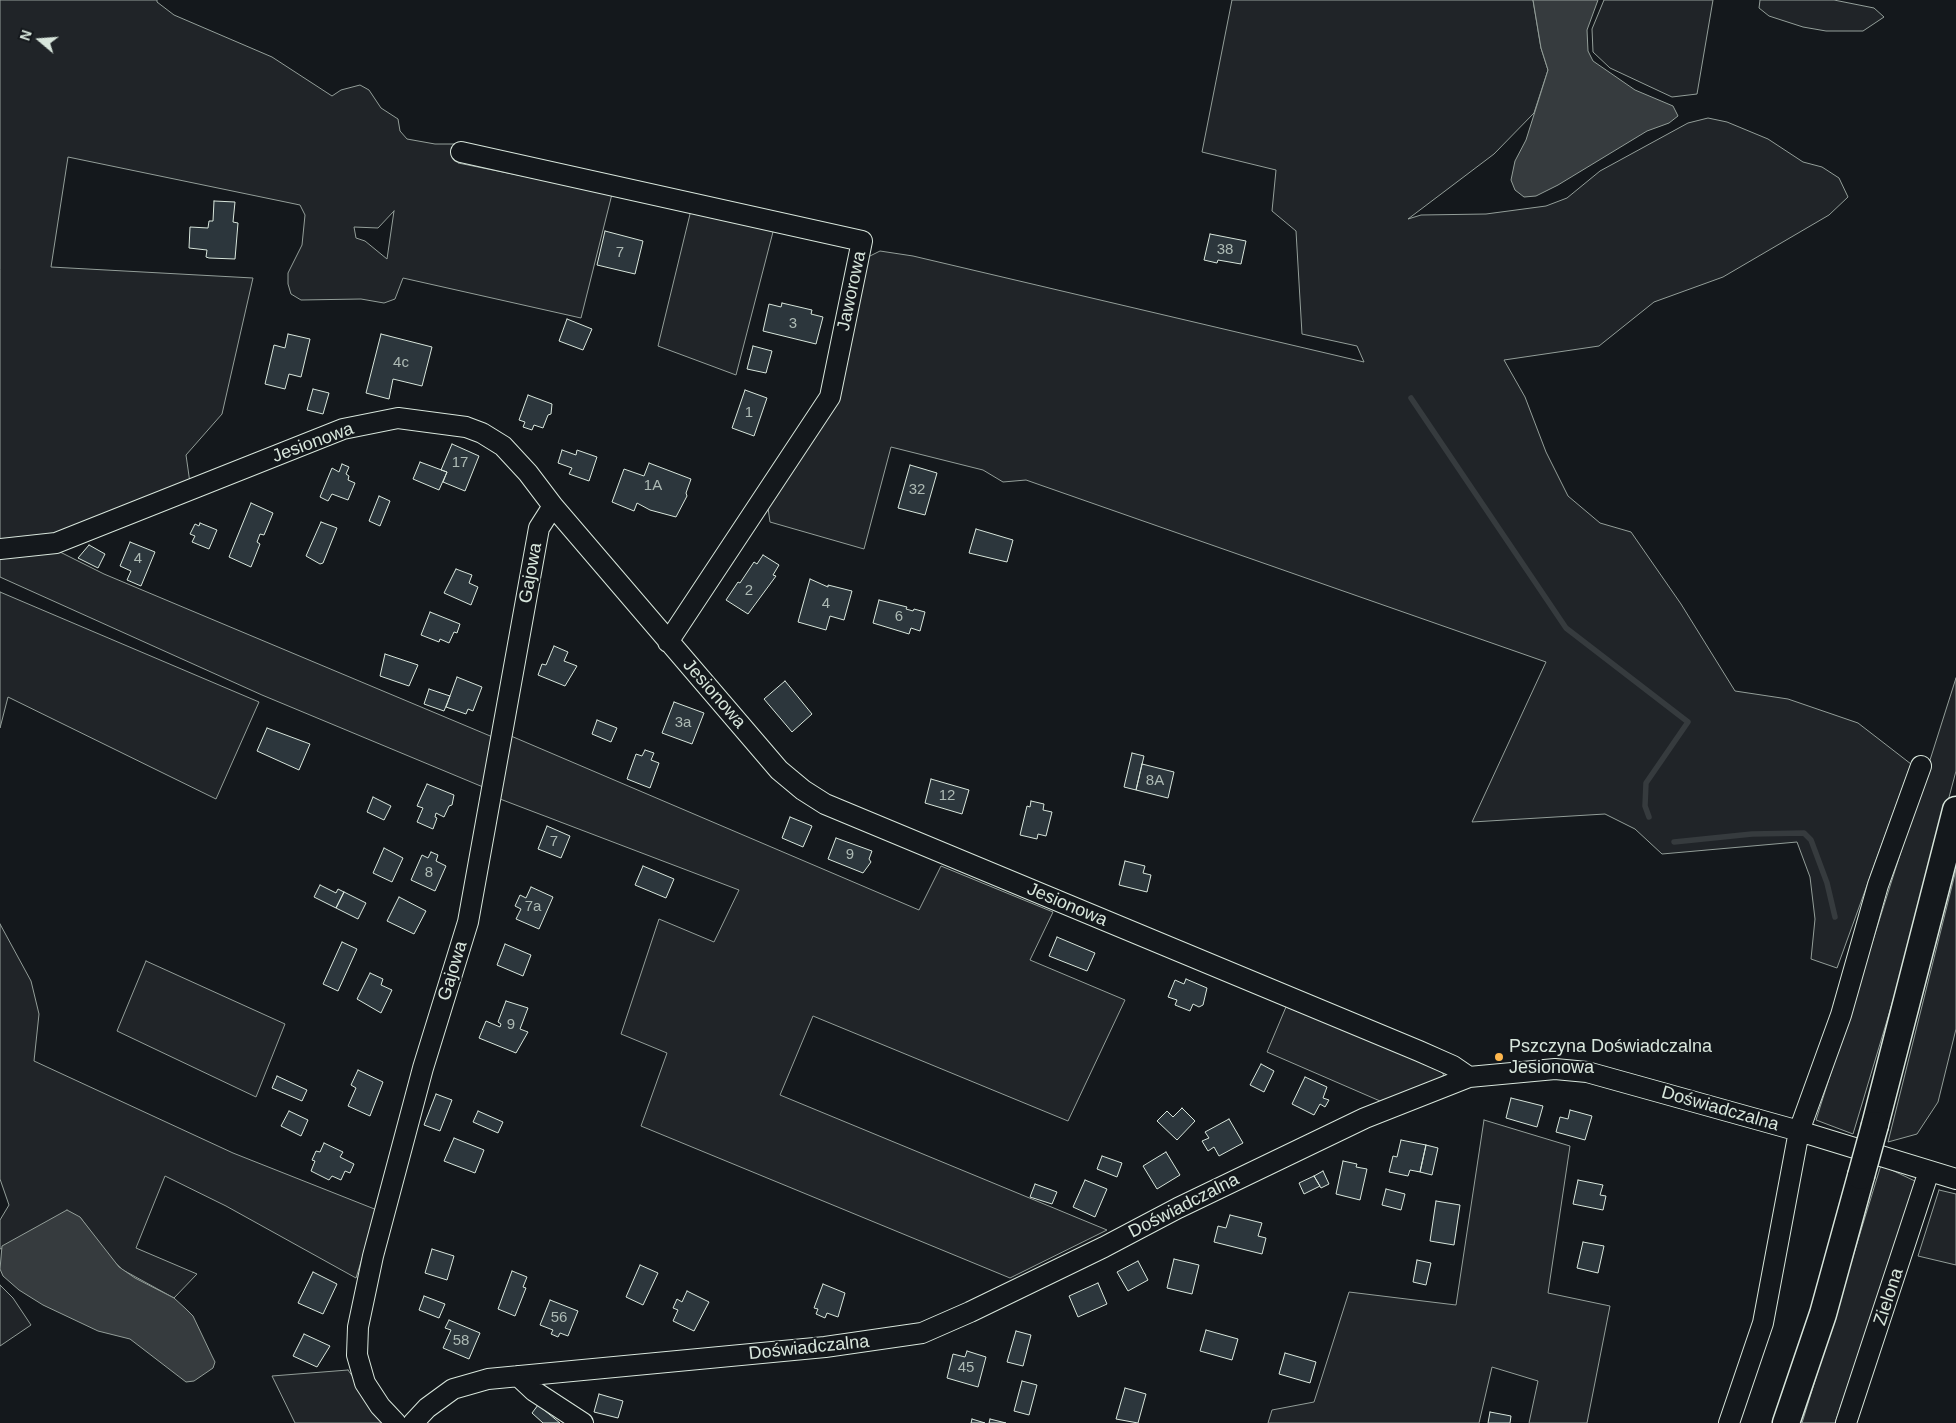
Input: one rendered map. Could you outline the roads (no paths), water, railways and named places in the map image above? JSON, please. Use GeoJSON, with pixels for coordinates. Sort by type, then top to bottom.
{"type":"FeatureCollection","features":[{"type":"Feature","properties":{"kind":"main road"},"geometry":{"type":"LineString","coordinates":[[1786,1423],[1823,1314],[1875,1125],[1956,810]]}},
{"type":"Feature","properties":{"kind":"street","name":"Jaworowa"},"geometry":{"type":"LineString","coordinates":[[461,152],[862,241],[830,397],[668,642]]}},
{"type":"Feature","properties":{"kind":"street","name":"Jesionowa"},"geometry":{"type":"LineString","coordinates":[[0,549],[56,543],[342,430],[398,418],[466,427],[493,438],[528,473],[553,506],[779,770],[803,790],[825,804],[1418,1050],[1453,1066],[1469,1077]]}},
{"type":"Feature","properties":{"kind":"street","name":"Gajowa"},"geometry":{"type":"LineString","coordinates":[[396,1423],[380,1406],[365,1383],[357,1355],[358,1327],[373,1256],[423,1068],[468,922],[539,528],[553,506]]}},
{"type":"Feature","properties":{"kind":"street"},"geometry":{"type":"LineString","coordinates":[[1728,1423],[1763,1323],[1799,1131],[1841,1015],[1878,884],[1920,766]]}},
{"type":"Feature","properties":{"kind":"street","name":"Doświadczalna"},"geometry":{"type":"LineString","coordinates":[[413,1423],[427,1408],[453,1389],[488,1379],[825,1347],[922,1333],[970,1312],[1104,1247],[1178,1208],[1365,1118],[1469,1077],[1540,1069],[1587,1072],[1799,1131],[1956,1179]]}},
{"type":"Feature","properties":{"kind":"street","name":"Zielona"},"geometry":{"type":"LineString","coordinates":[[1846,1423],[1929,1171]]}},
{"type":"Feature","properties":{"kind":"street"},"geometry":{"type":"LineString","coordinates":[[518,1376],[534,1391],[583,1423]]}},
{"type":"Feature","properties":{"kind":"waterway"},"geometry":{"type":"LineString","coordinates":[[1411,398],[1566,628],[1688,722],[1646,783],[1645,806],[1649,817]]}},
{"type":"Feature","properties":{"kind":"waterway"},"geometry":{"type":"LineString","coordinates":[[1674,842],[1752,834],[1804,833],[1811,840],[1827,883],[1835,917]]}},
{"type":"Feature","properties":{"kind":"place","name":"Pszczyna Doświadczalna Jesionowa"},"geometry":{"type":"Point","coordinates":[1499,1057]}}]}
